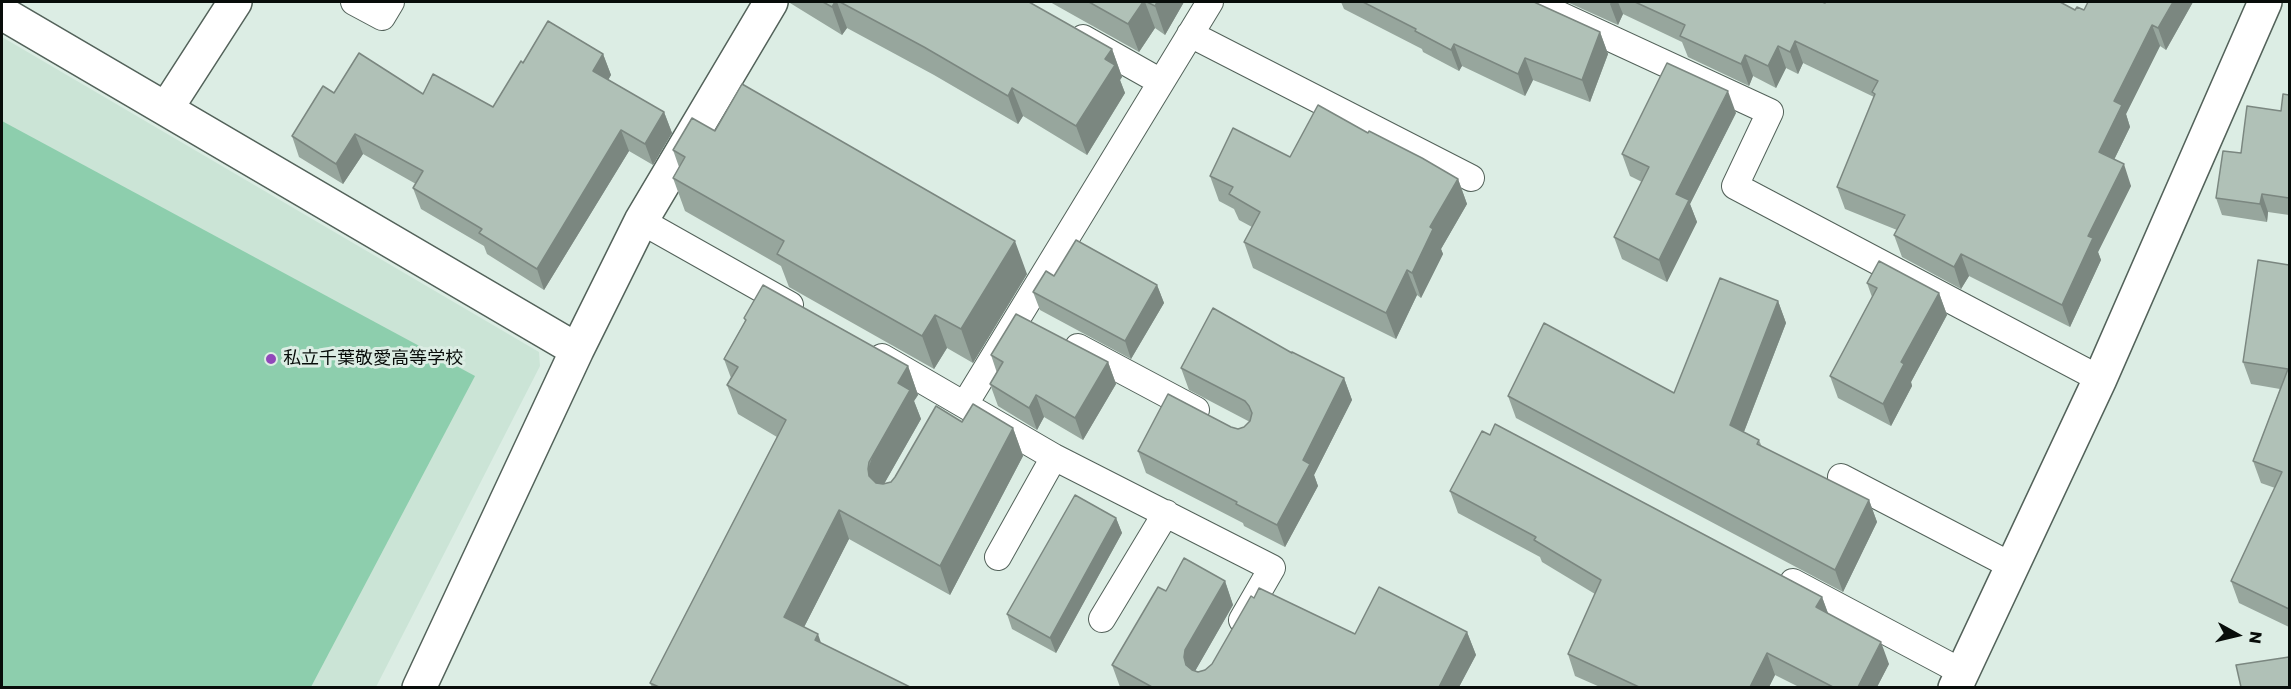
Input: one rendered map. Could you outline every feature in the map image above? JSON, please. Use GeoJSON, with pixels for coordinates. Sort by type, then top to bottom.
{"type":"FeatureCollection","features":[{"type":"Feature","properties":{"kind":"street"},"geometry":{"type":"LineString","coordinates":[[166,110],[235,2]]}},
{"type":"Feature","properties":{"kind":"street"},"geometry":{"type":"LineString","coordinates":[[421,687],[577,350],[641,221],[771,2]]}},
{"type":"Feature","properties":{"kind":"street"},"geometry":{"type":"LineString","coordinates":[[1958,680],[2100,379],[2265,2]]}},
{"type":"Feature","properties":{"kind":"street"},"geometry":{"type":"LineString","coordinates":[[2,13],[577,350]]}},
{"type":"Feature","properties":{"kind":"lane"},"geometry":{"type":"LineString","coordinates":[[354,2],[382,17],[391,2]]}},
{"type":"Feature","properties":{"kind":"lane"},"geometry":{"type":"LineString","coordinates":[[952,406],[1040,327],[1161,82],[1210,2]]}},
{"type":"Feature","properties":{"kind":"lane"},"geometry":{"type":"LineString","coordinates":[[1532,2],[1770,112],[1735,186],[2100,379]]}},
{"type":"Feature","properties":{"kind":"lane"},"geometry":{"type":"LineString","coordinates":[[1060,25],[1161,82]]}},
{"type":"Feature","properties":{"kind":"lane"},"geometry":{"type":"LineString","coordinates":[[1190,34],[1471,178]]}},
{"type":"Feature","properties":{"kind":"lane"},"geometry":{"type":"LineString","coordinates":[[641,221],[806,315]]}},
{"type":"Feature","properties":{"kind":"lane"},"geometry":{"type":"LineString","coordinates":[[1040,327],[1214,420]]}},
{"type":"Feature","properties":{"kind":"lane"},"geometry":{"type":"LineString","coordinates":[[858,344],[952,406],[1272,568],[1230,639]]}},
{"type":"Feature","properties":{"kind":"lane"},"geometry":{"type":"LineString","coordinates":[[998,557],[1054,457]]}},
{"type":"Feature","properties":{"kind":"lane"},"geometry":{"type":"LineString","coordinates":[[1841,477],[2012,566]]}},
{"type":"Feature","properties":{"kind":"lane"},"geometry":{"type":"LineString","coordinates":[[1102,620],[1166,513]]}},
{"type":"Feature","properties":{"kind":"lane"},"geometry":{"type":"LineString","coordinates":[[1774,572],[1958,680]]}},
{"type":"Feature","properties":{"kind":"shaded area","name":"私立千葉敬愛高等学校"},"geometry":{"type":"Polygon","coordinates":[[[2,37],[539,352],[540,366],[376,687],[2,688],[2,37]]]}},
{"type":"Feature","properties":{"kind":"green space","name":"私立千葉敬愛高等学校"},"geometry":{"type":"Polygon","coordinates":[[[2,121],[475,376],[311,687],[2,687],[2,121]]]}},
{"type":"Feature","properties":{"kind":"building"},"geometry":{"type":"Polygon","coordinates":[[[823,2],[835,2],[832,7],[823,2]]]}},
{"type":"Feature","properties":{"kind":"building"},"geometry":{"type":"Polygon","coordinates":[[[840,2],[1029,2],[1112,49],[1105,59],[1115,65],[1076,126],[1012,88],[1008,96],[840,2]]]}},
{"type":"Feature","properties":{"kind":"building"},"geometry":{"type":"Polygon","coordinates":[[[1089,2],[1143,2],[1128,24],[1089,2]]]}},
{"type":"Feature","properties":{"kind":"building"},"geometry":{"type":"Polygon","coordinates":[[[1363,2],[1534,2],[1600,32],[1582,80],[1525,58],[1518,74],[1454,44],[1451,50],[1363,2]]]}},
{"type":"Feature","properties":{"kind":"building"},"geometry":{"type":"Polygon","coordinates":[[[1635,2],[2060,2],[2075,10],[2077,7],[2084,10],[2088,2],[2173,2],[2158,28],[2152,25],[2114,101],[2122,105],[2099,152],[2124,164],[2088,236],[2093,238],[2062,305],[1961,254],[1954,267],[1894,235],[1905,215],[1837,187],[1875,94],[1872,92],[1878,81],[1795,41],[1790,52],[1778,46],[1768,66],[1745,55],[1741,64],[1680,36],[1685,25],[1635,2]]]}},
{"type":"Feature","properties":{"kind":"building"},"geometry":{"type":"Polygon","coordinates":[[[548,21],[603,54],[593,71],[664,112],[645,144],[621,130],[537,269],[479,233],[482,229],[413,188],[423,171],[355,134],[336,164],[292,136],[323,86],[334,93],[359,53],[423,94],[433,74],[493,107],[548,21]]]}},
{"type":"Feature","properties":{"kind":"building"},"geometry":{"type":"Polygon","coordinates":[[[1667,63],[1728,91],[1676,194],[1689,200],[1659,260],[1614,237],[1649,167],[1622,154],[1667,63]]]}},
{"type":"Feature","properties":{"kind":"building"},"geometry":{"type":"Polygon","coordinates":[[[742,84],[1015,241],[961,329],[935,315],[922,336],[777,254],[784,241],[673,178],[685,157],[673,150],[692,118],[715,131],[742,84]]]}},
{"type":"Feature","properties":{"kind":"building"},"geometry":{"type":"Polygon","coordinates":[[[2283,94],[2289,95],[2289,198],[2262,194],[2260,204],[2216,198],[2223,151],[2241,153],[2247,106],[2281,111],[2283,94]]]}},
{"type":"Feature","properties":{"kind":"building"},"geometry":{"type":"Polygon","coordinates":[[[1318,105],[1458,179],[1430,227],[1433,229],[1412,273],[1407,270],[1386,313],[1244,242],[1260,212],[1229,194],[1233,187],[1210,176],[1233,128],[1290,157],[1318,105]]]}},
{"type":"Feature","properties":{"kind":"building"},"geometry":{"type":"Polygon","coordinates":[[[1076,240],[1157,285],[1125,341],[1033,292],[1046,271],[1054,276],[1076,240]]]}},
{"type":"Feature","properties":{"kind":"building"},"geometry":{"type":"Polygon","coordinates":[[[2258,260],[2289,265],[2289,609],[2231,581],[2282,472],[2253,461],[2288,369],[2243,362],[2258,260]]]}},
{"type":"Feature","properties":{"kind":"building"},"geometry":{"type":"Polygon","coordinates":[[[1879,261],[1939,293],[1901,362],[1904,364],[1883,404],[1830,376],[1877,288],[1867,283],[1879,261]]]}},
{"type":"Feature","properties":{"kind":"building"},"geometry":{"type":"Polygon","coordinates":[[[1720,278],[1778,301],[1730,425],[1759,440],[1757,444],[1869,500],[1835,570],[1508,396],[1544,323],[1674,393],[1720,278]]]}},
{"type":"Feature","properties":{"kind":"building"},"geometry":{"type":"Polygon","coordinates":[[[763,285],[908,366],[898,383],[910,390],[869,462],[869,476],[876,483],[891,482],[895,477],[936,406],[962,422],[973,404],[1013,428],[940,566],[839,510],[784,617],[818,634],[815,640],[910,687],[659,687],[650,683],[786,420],[727,385],[738,367],[724,359],[763,285]]]}},
{"type":"Feature","properties":{"kind":"building"},"geometry":{"type":"Polygon","coordinates":[[[1213,308],[1292,353],[1344,378],[1303,460],[1310,464],[1277,525],[1138,451],[1168,394],[1231,427],[1238,429],[1250,421],[1252,413],[1245,401],[1181,368],[1213,308]]]}},
{"type":"Feature","properties":{"kind":"building"},"geometry":{"type":"Polygon","coordinates":[[[1016,314],[1108,362],[1075,418],[1036,395],[1029,408],[990,384],[1003,362],[991,355],[1016,314]]]}},
{"type":"Feature","properties":{"kind":"building"},"geometry":{"type":"Polygon","coordinates":[[[1495,424],[1822,597],[1816,607],[1881,642],[1858,687],[1833,687],[1767,653],[1750,687],[1639,687],[1568,654],[1601,580],[1534,540],[1536,537],[1450,491],[1482,431],[1490,435],[1495,424]]]}},
{"type":"Feature","properties":{"kind":"building"},"geometry":{"type":"Polygon","coordinates":[[[1075,495],[1116,518],[1050,638],[1007,614],[1075,495]]]}},
{"type":"Feature","properties":{"kind":"building"},"geometry":{"type":"Polygon","coordinates":[[[1184,558],[1225,581],[1185,650],[1186,665],[1198,672],[1212,664],[1251,596],[1254,598],[1259,588],[1355,634],[1379,587],[1467,632],[1439,687],[1152,687],[1112,665],[1158,587],[1166,591],[1184,558]]]}},
{"type":"Feature","properties":{"kind":"building"},"geometry":{"type":"Polygon","coordinates":[[[2289,657],[2289,687],[2241,687],[2236,665],[2289,657]]]}},
{"type":"Feature","properties":{"kind":"place","name":"私立千葉敬愛高等学校"},"geometry":{"type":"Point","coordinates":[271,359]}}]}
